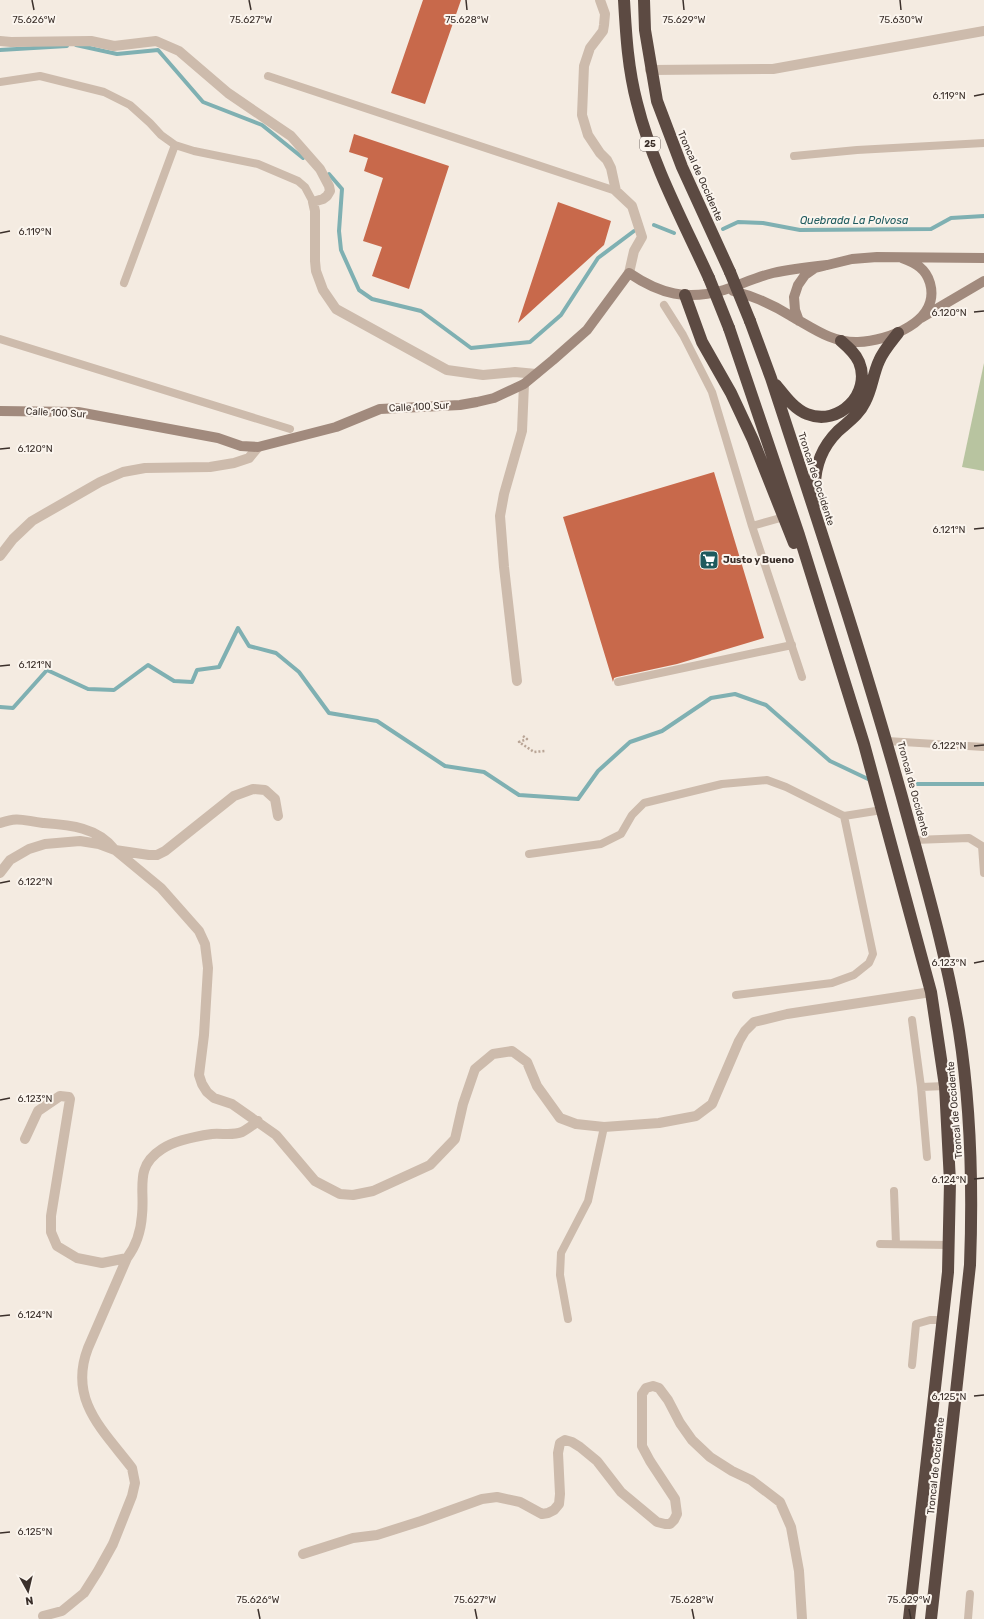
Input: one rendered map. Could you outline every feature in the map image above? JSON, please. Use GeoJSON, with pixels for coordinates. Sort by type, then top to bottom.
{"type":"FeatureCollection","features":[{"type":"Feature","properties":{"kind":"highway","name":"Troncal de Occidente"},"geometry":{"type":"LineString","coordinates":[[624,0],[631,73],[637,103],[662,174],[709,278],[729,328],[800,535],[864,744],[930,992],[945,1086],[950,1182],[949,1245],[943,1320],[909,1619]]}},
{"type":"Feature","properties":{"kind":"highway","name":"Troncal de Occidente"},"geometry":{"type":"LineString","coordinates":[[644,0],[645,30],[650,70],[657,100],[667,132],[730,272],[750,321],[771,378],[821,532],[887,741],[937,927],[951,986],[959,1031],[969,1120],[971,1222],[967,1301],[931,1619]]}},
{"type":"Feature","properties":{"kind":"highway"},"geometry":{"type":"LineString","coordinates":[[685,295],[702,342],[731,393],[753,440],[825,619]]}},
{"type":"Feature","properties":{"kind":"highway"},"geometry":{"type":"LineString","coordinates":[[821,532],[814,480],[822,453],[830,441],[850,422],[865,402],[879,360],[898,333]]}},
{"type":"Feature","properties":{"kind":"highway"},"geometry":{"type":"LineString","coordinates":[[771,378],[797,409],[808,415],[819,417],[838,414],[848,407],[857,397],[861,386],[862,374],[855,354],[841,340]]}},
{"type":"Feature","properties":{"kind":"street"},"geometry":{"type":"LineString","coordinates":[[600,0],[605,14],[604,25],[603,31],[590,48],[584,66],[582,115],[588,135],[600,153],[607,160],[611,168],[616,191]]}},
{"type":"Feature","properties":{"kind":"street"},"geometry":{"type":"LineString","coordinates":[[650,70],[772,69],[984,31]]}},
{"type":"Feature","properties":{"kind":"street"},"geometry":{"type":"LineString","coordinates":[[0,41],[91,41],[114,46],[156,41],[179,51],[228,93],[291,136],[320,169],[330,191],[327,196],[313,202],[315,211],[316,271],[323,290],[336,309],[447,370],[483,375],[515,372],[536,374]]}},
{"type":"Feature","properties":{"kind":"street","name":"Calle 100 Sur"},"geometry":{"type":"LineString","coordinates":[[0,411],[78,412],[218,438],[241,446],[258,447],[336,427],[380,409],[460,405],[494,398],[524,384],[586,330],[629,273],[634,251],[642,237],[632,206],[616,191]]}},
{"type":"Feature","properties":{"kind":"street"},"geometry":{"type":"LineString","coordinates":[[800,321],[795,310],[794,297],[798,285],[805,275],[815,268],[852,259],[877,257],[984,258]]}},
{"type":"Feature","properties":{"kind":"street"},"geometry":{"type":"LineString","coordinates":[[902,258],[913,262],[922,268],[928,278],[931,289],[931,300],[919,319]]}},
{"type":"Feature","properties":{"kind":"street"},"geometry":{"type":"LineString","coordinates":[[629,273],[646,284],[665,292],[685,295],[705,294],[724,290],[772,273],[797,268],[827,265]]}},
{"type":"Feature","properties":{"kind":"street"},"geometry":{"type":"LineString","coordinates":[[724,290],[747,294],[800,321],[819,333],[841,340],[855,342],[870,341],[898,333],[984,281]]}},
{"type":"Feature","properties":{"kind":"street"},"geometry":{"type":"LineString","coordinates":[[517,681],[500,516],[504,494],[522,431],[524,384]]}},
{"type":"Feature","properties":{"kind":"street"},"geometry":{"type":"LineString","coordinates":[[0,556],[12,539],[32,521],[100,482],[123,472],[145,468],[210,466],[234,462],[249,458],[258,447]]}},
{"type":"Feature","properties":{"kind":"street"},"geometry":{"type":"LineString","coordinates":[[0,873],[10,860],[28,848],[46,844],[80,841],[99,844],[116,850],[157,855],[165,851],[234,796],[253,789],[265,790],[275,799],[278,816]]}},
{"type":"Feature","properties":{"kind":"street"},"geometry":{"type":"LineString","coordinates":[[0,823],[19,818],[42,823],[68,825],[90,830],[108,841],[116,850],[161,888],[199,931],[205,944],[208,968],[204,1035],[198,1075],[202,1084],[207,1092],[214,1098],[232,1104],[276,1135],[315,1181],[340,1194],[373,1191],[430,1165],[455,1139],[463,1104],[475,1069],[493,1054],[512,1052],[527,1062],[537,1086],[560,1118],[576,1124],[604,1127],[660,1123],[696,1116],[712,1104],[739,1040],[754,1022],[787,1014],[930,992]]}},
{"type":"Feature","properties":{"kind":"street"},"geometry":{"type":"LineString","coordinates":[[25,1139],[38,1111],[60,1096],[69,1097],[70,1100],[51,1216],[51,1232],[57,1246],[77,1258],[102,1263],[127,1258]]}},
{"type":"Feature","properties":{"kind":"street"},"geometry":{"type":"LineString","coordinates":[[43,1616],[62,1610],[84,1593],[113,1544],[134,1490],[134,1476],[132,1468],[102,1430],[85,1402],[81,1380],[86,1353],[127,1258],[133,1249],[142,1215],[141,1179],[144,1170],[155,1154],[171,1144],[212,1134],[234,1134],[243,1131],[258,1122]]}},
{"type":"Feature","properties":{"kind":"street"},"geometry":{"type":"LineString","coordinates":[[303,1554],[353,1538],[377,1535],[487,1498],[498,1497],[520,1502],[542,1514],[548,1513],[554,1510],[559,1504],[558,1453],[560,1443],[565,1440],[580,1447],[597,1461],[621,1492],[657,1522],[670,1524],[677,1514],[675,1499],[642,1446],[642,1394],[646,1388],[654,1386],[659,1388],[692,1440],[710,1457],[732,1471],[751,1480],[780,1502],[790,1528],[799,1571],[802,1619]]}},
{"type":"Feature","properties":{"kind":"lane"},"geometry":{"type":"LineString","coordinates":[[0,82],[40,76],[104,92],[130,105],[161,135],[175,145],[194,151],[258,164],[298,181],[305,187],[313,202]]}},
{"type":"Feature","properties":{"kind":"lane"},"geometry":{"type":"LineString","coordinates":[[268,76],[616,191]]}},
{"type":"Feature","properties":{"kind":"lane"},"geometry":{"type":"LineString","coordinates":[[794,156],[857,150],[984,143]]}},
{"type":"Feature","properties":{"kind":"lane"},"geometry":{"type":"LineString","coordinates":[[124,283],[175,145]]}},
{"type":"Feature","properties":{"kind":"lane"},"geometry":{"type":"LineString","coordinates":[[664,305],[683,335],[712,392],[752,526],[802,677]]}},
{"type":"Feature","properties":{"kind":"lane"},"geometry":{"type":"LineString","coordinates":[[0,339],[290,429]]}},
{"type":"Feature","properties":{"kind":"lane"},"geometry":{"type":"LineString","coordinates":[[752,526],[784,517]]}},
{"type":"Feature","properties":{"kind":"lane"},"geometry":{"type":"LineString","coordinates":[[618,682],[792,645]]}},
{"type":"Feature","properties":{"kind":"lane"},"geometry":{"type":"LineString","coordinates":[[887,741],[984,747]]}},
{"type":"Feature","properties":{"kind":"lane"},"geometry":{"type":"LineString","coordinates":[[529,854],[601,844],[621,834],[632,815],[644,803],[722,784],[767,780],[786,787],[844,816],[882,810]]}},
{"type":"Feature","properties":{"kind":"lane"},"geometry":{"type":"LineString","coordinates":[[736,995],[832,984],[854,975],[869,963],[873,954],[844,816]]}},
{"type":"Feature","properties":{"kind":"lane"},"geometry":{"type":"LineString","coordinates":[[914,840],[969,838],[982,846],[984,873]]}},
{"type":"Feature","properties":{"kind":"lane"},"geometry":{"type":"LineString","coordinates":[[912,1020],[921,1087],[927,1157]]}},
{"type":"Feature","properties":{"kind":"lane"},"geometry":{"type":"LineString","coordinates":[[921,1087],[945,1086]]}},
{"type":"Feature","properties":{"kind":"lane"},"geometry":{"type":"LineString","coordinates":[[568,1319],[560,1275],[561,1253],[588,1201],[604,1127]]}},
{"type":"Feature","properties":{"kind":"lane"},"geometry":{"type":"LineString","coordinates":[[894,1192],[896,1244]]}},
{"type":"Feature","properties":{"kind":"lane"},"geometry":{"type":"LineString","coordinates":[[880,1244],[949,1245]]}},
{"type":"Feature","properties":{"kind":"lane"},"geometry":{"type":"LineString","coordinates":[[912,1365],[916,1324],[930,1320],[943,1320]]}},
{"type":"Feature","properties":{"kind":"lane"},"geometry":{"type":"LineString","coordinates":[[968,1619],[970,1594]]}},
{"type":"Feature","properties":{"kind":"path"},"geometry":{"type":"LineString","coordinates":[[523,736],[527,739],[519,742],[534,752],[545,751]]}},
{"type":"Feature","properties":{"kind":"green space"},"geometry":{"type":"Polygon","coordinates":[[[984,363],[984,471],[962,467],[984,363]]]}},
{"type":"Feature","properties":{"kind":"building"},"geometry":{"type":"Polygon","coordinates":[[[423,0],[461,0],[425,104],[391,93],[423,0]]]}},
{"type":"Feature","properties":{"kind":"building"},"geometry":{"type":"Polygon","coordinates":[[[354,134],[449,166],[409,289],[372,276],[382,247],[363,241],[383,178],[364,171],[368,158],[349,152],[354,134]]]}},
{"type":"Feature","properties":{"kind":"building"},"geometry":{"type":"Polygon","coordinates":[[[558,202],[611,221],[604,245],[518,323],[558,202]]]}},
{"type":"Feature","properties":{"kind":"building"},"geometry":{"type":"Polygon","coordinates":[[[714,472],[764,638],[677,664],[617,677],[614,678],[613,682],[563,517],[714,472]]]}},
{"type":"Feature","properties":{"kind":"waterway","name":"Quebrada La Polvosa"},"geometry":{"type":"LineString","coordinates":[[76,45],[117,54],[158,50],[203,102],[262,125],[303,158]]}},
{"type":"Feature","properties":{"kind":"waterway","name":"Quebrada La Polvosa"},"geometry":{"type":"LineString","coordinates":[[0,50],[67,46]]}},
{"type":"Feature","properties":{"kind":"waterway","name":"Quebrada La Polvosa"},"geometry":{"type":"LineString","coordinates":[[329,174],[342,189],[339,231],[341,250],[359,290],[372,299],[421,311],[471,348],[530,342],[561,315],[598,258],[634,231]]}},
{"type":"Feature","properties":{"kind":"waterway","name":"Quebrada La Polvosa"},"geometry":{"type":"LineString","coordinates":[[723,229],[738,222],[763,223],[800,230],[931,229],[951,218],[984,216]]}},
{"type":"Feature","properties":{"kind":"waterway","name":"Quebrada La Polvosa"},"geometry":{"type":"LineString","coordinates":[[654,225],[674,233]]}},
{"type":"Feature","properties":{"kind":"waterway"},"geometry":{"type":"LineString","coordinates":[[0,707],[13,708],[47,670],[88,689],[114,690],[148,665],[174,681],[192,682],[197,670],[219,667],[238,628],[249,646],[276,653],[299,672],[329,713],[377,721],[445,766],[484,772],[519,795],[578,799],[598,771],[630,742],[662,731],[711,698],[735,694],[766,705],[830,761],[868,779]]}},
{"type":"Feature","properties":{"kind":"waterway"},"geometry":{"type":"LineString","coordinates":[[912,784],[984,784]]}},
{"type":"Feature","properties":{"kind":"place","name":"Justo y Bueno"},"geometry":{"type":"Point","coordinates":[709,560]}}]}
